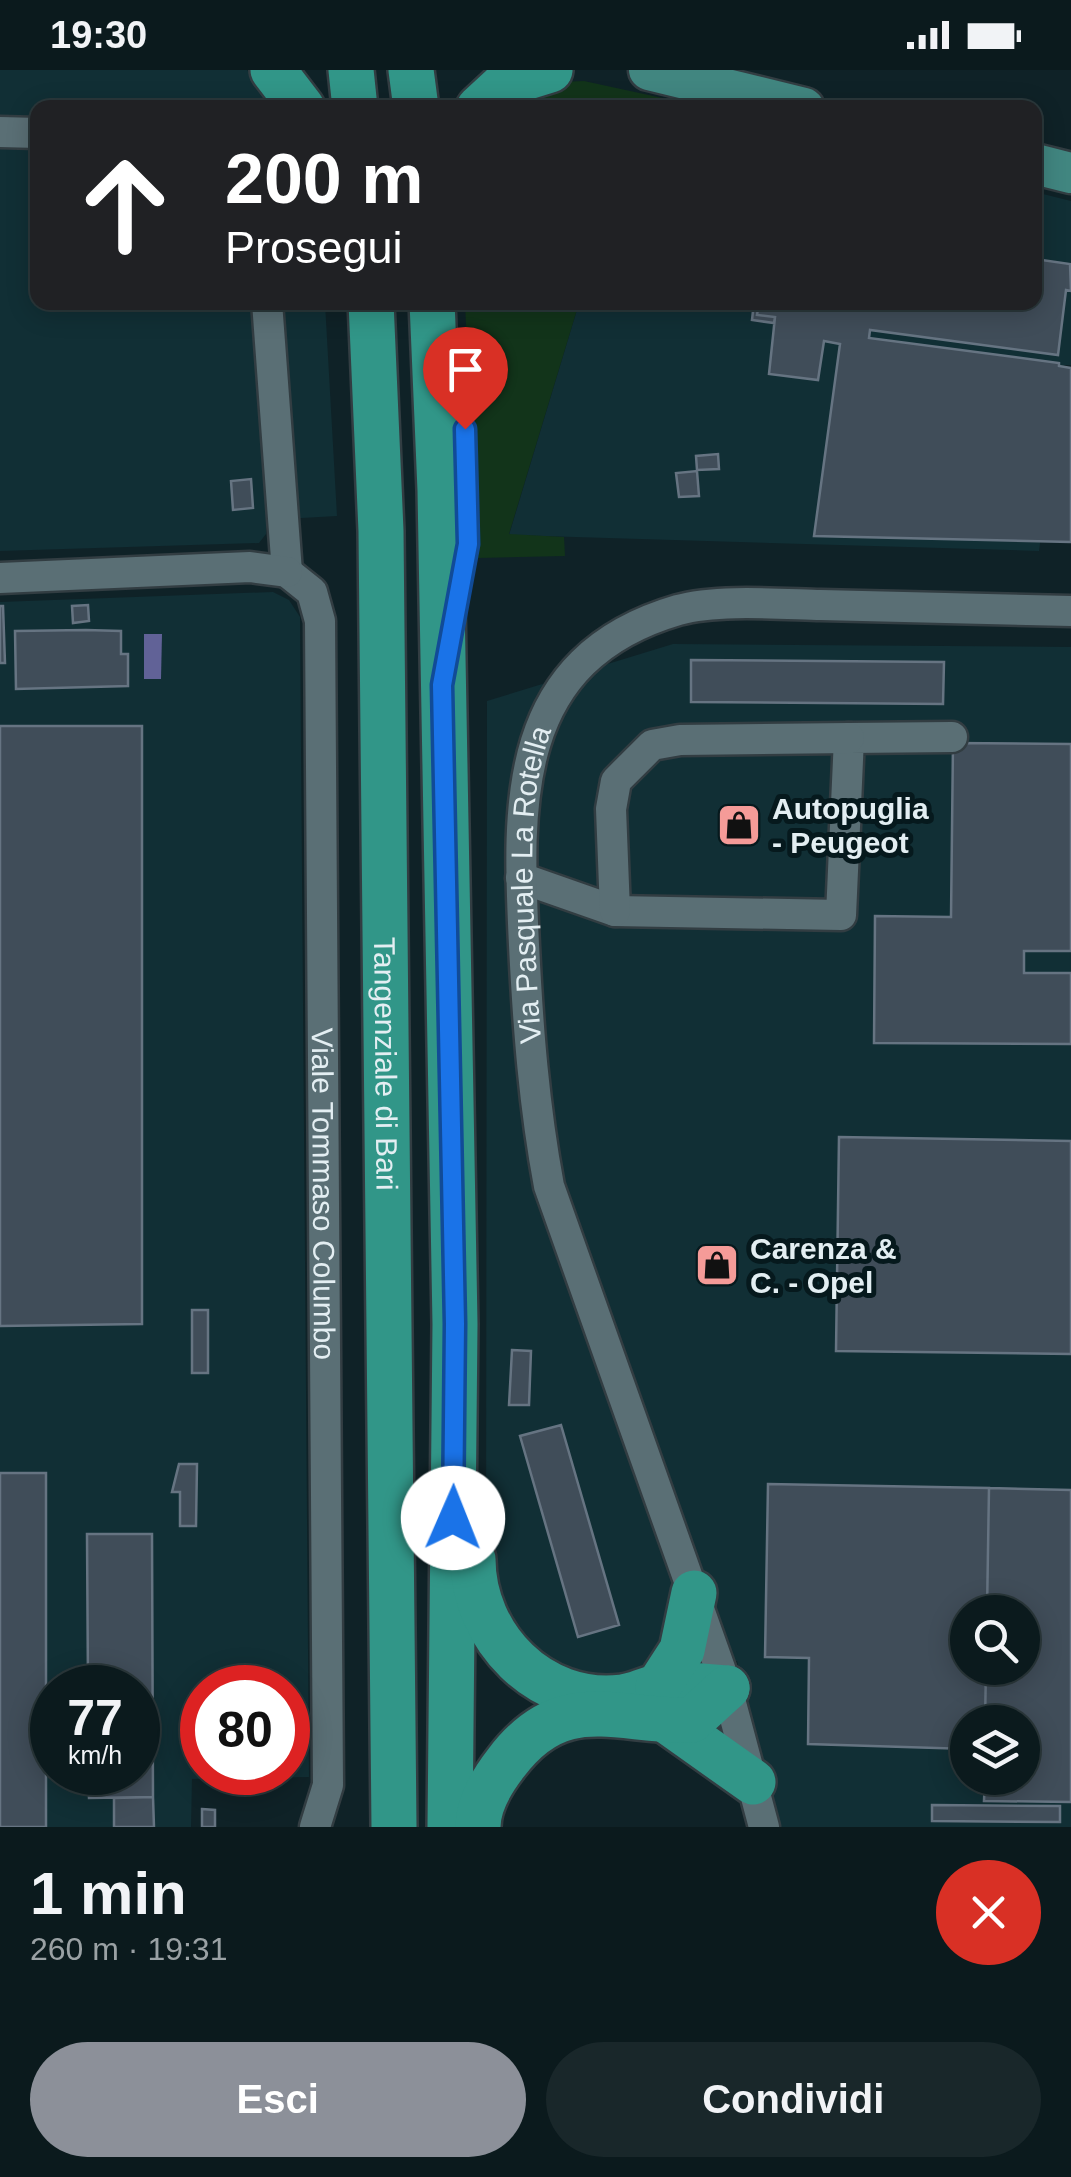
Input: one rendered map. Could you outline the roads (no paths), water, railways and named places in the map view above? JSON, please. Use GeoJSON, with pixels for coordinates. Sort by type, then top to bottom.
{"type":"FeatureCollection","features":[{"type":"Feature","properties":{"kind":"highway"},"geometry":{"type":"LineString","coordinates":[[273,70],[296,100]]}},
{"type":"Feature","properties":{"kind":"highway"},"geometry":{"type":"LineString","coordinates":[[351,70],[354,100]]}},
{"type":"Feature","properties":{"kind":"highway"},"geometry":{"type":"LineString","coordinates":[[411,70],[415,100]]}},
{"type":"Feature","properties":{"kind":"highway"},"geometry":{"type":"LineString","coordinates":[[487,100],[505,84],[550,70]]}},
{"type":"Feature","properties":{"kind":"highway"},"geometry":{"type":"LineString","coordinates":[[350,310],[352,345],[376,387]]}},
{"type":"Feature","properties":{"kind":"highway","name":"Tangenziale di Bari"},"geometry":{"type":"LineString","coordinates":[[371,310],[376,387],[394,1827]]}},
{"type":"Feature","properties":{"kind":"highway"},"geometry":{"type":"LineString","coordinates":[[432,310],[455,1324],[450,1827]]}},
{"type":"Feature","properties":{"kind":"highway"},"geometry":{"type":"LineString","coordinates":[[442,685],[468,544],[459,310]]}},
{"type":"Feature","properties":{"kind":"highway"},"geometry":{"type":"LineString","coordinates":[[455,1324],[472,1430],[473,1589],[488,1628],[529,1675],[583,1696],[663,1704],[692,1720],[727,1688]]}},
{"type":"Feature","properties":{"kind":"highway"},"geometry":{"type":"LineString","coordinates":[[663,1704],[682,1650],[694,1593]]}},
{"type":"Feature","properties":{"kind":"highway"},"geometry":{"type":"LineString","coordinates":[[663,1704],[753,1782]]}},
{"type":"Feature","properties":{"kind":"highway"},"geometry":{"type":"LineString","coordinates":[[478,1827],[492,1781],[514,1751],[537,1732],[565,1718],[596,1712],[632,1712],[663,1704]]}},
{"type":"Feature","properties":{"kind":"main road"},"geometry":{"type":"LineString","coordinates":[[649,70],[771,100]]}},
{"type":"Feature","properties":{"kind":"main road"},"geometry":{"type":"LineString","coordinates":[[1042,166],[1071,173]]}},
{"type":"Feature","properties":{"kind":"street"},"geometry":{"type":"LineString","coordinates":[[0,132],[30,133]]}},
{"type":"Feature","properties":{"kind":"street"},"geometry":{"type":"LineString","coordinates":[[0,578],[250,568],[287,572],[268,310]]}},
{"type":"Feature","properties":{"kind":"street","name":"Viale Tommaso Columbo"},"geometry":{"type":"LineString","coordinates":[[287,572],[312,592],[320,621],[328,1784],[315,1827]]}},
{"type":"Feature","properties":{"kind":"street","name":"Via Pasquale La Rotella"},"geometry":{"type":"LineString","coordinates":[[764,1827],[727,1688],[549,1186],[534,1106],[520,878],[522,795],[537,735],[595,648],[630,628],[682,609],[771,604],[1071,611]]}},
{"type":"Feature","properties":{"kind":"street"},"geometry":{"type":"LineString","coordinates":[[614,911],[611,810],[616,781],[652,745],[680,740],[952,737]]}},
{"type":"Feature","properties":{"kind":"street"},"geometry":{"type":"LineString","coordinates":[[520,878],[614,911],[842,915],[849,738]]}},
{"type":"Feature","properties":{"kind":"water"},"geometry":{"type":"Polygon","coordinates":[[[144,634],[162,634],[161,679],[144,679],[144,634]]]}},
{"type":"Feature","properties":{"kind":"place","name":"Autopuglia - Peugeot"},"geometry":{"type":"Point","coordinates":[739,825]}},
{"type":"Feature","properties":{"kind":"place","name":"Carenza & C. - Opel"},"geometry":{"type":"Point","coordinates":[717,1265]}}]}
